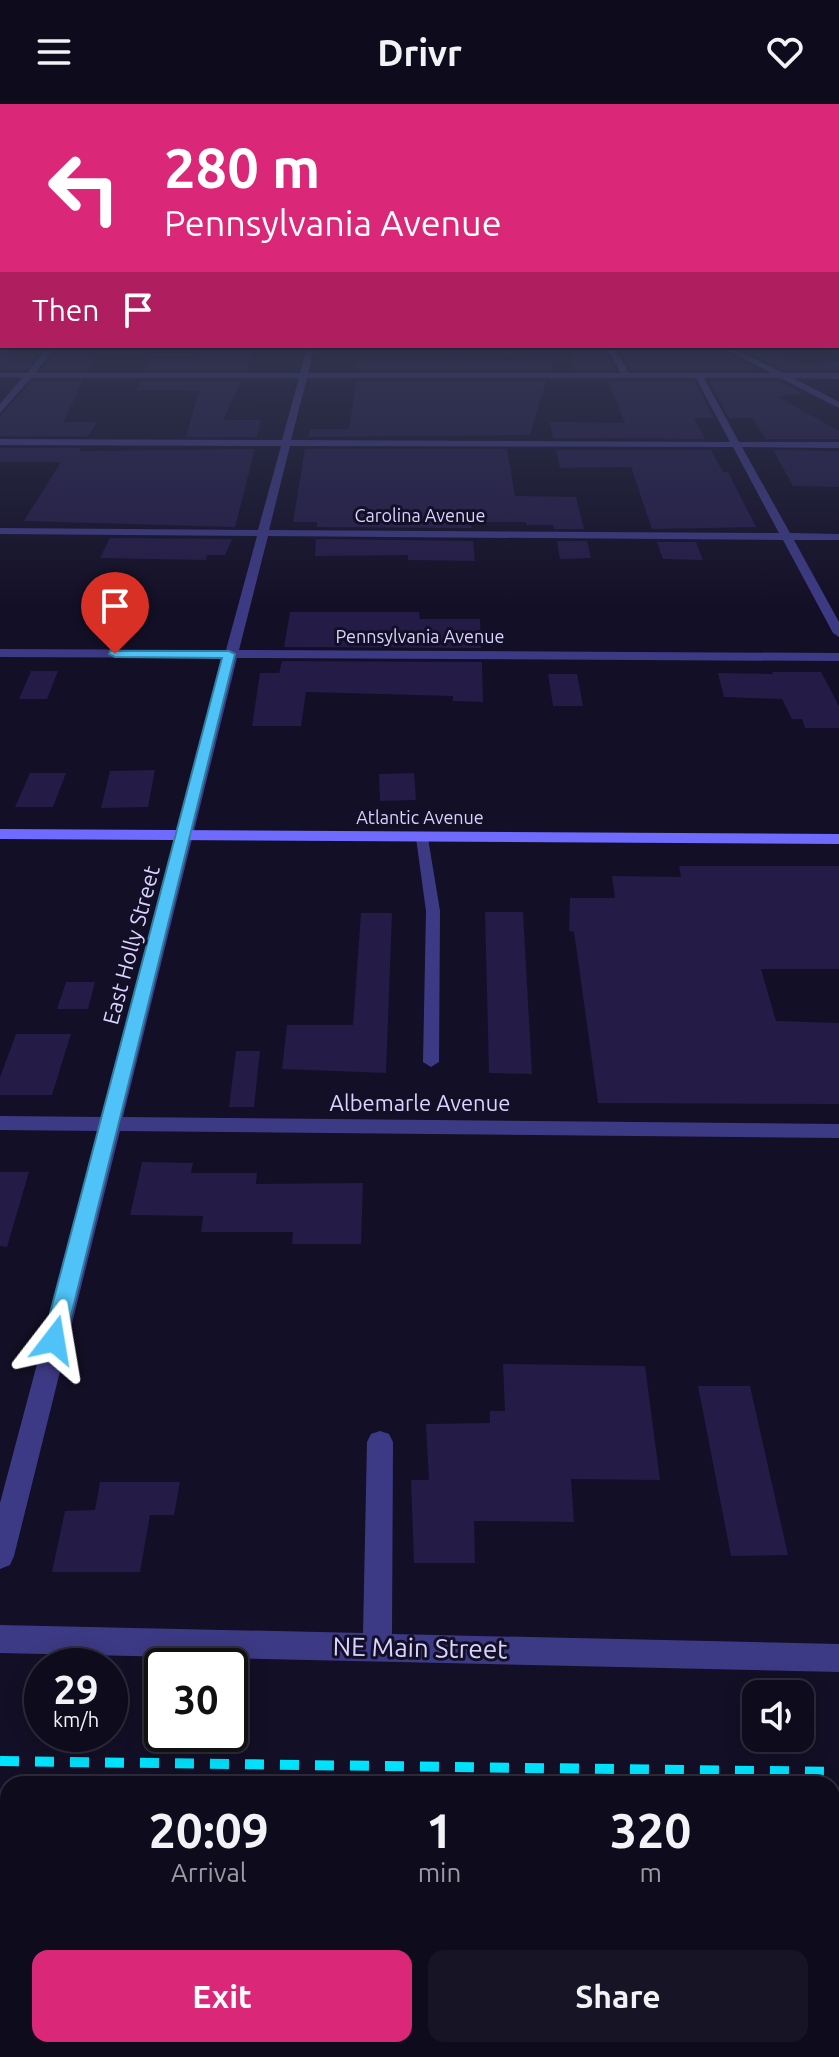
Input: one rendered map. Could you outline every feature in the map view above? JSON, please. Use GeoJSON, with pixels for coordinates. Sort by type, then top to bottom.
{"type":"FeatureCollection","features":[{"type":"Feature","properties":{"kind":"main road","name":"Atlantic Avenue"},"geometry":{"type":"LineString","coordinates":[[0,834],[839,839]]}},
{"type":"Feature","properties":{"kind":"street","name":"East Holly Street"},"geometry":{"type":"LineString","coordinates":[[0,1556],[290,425]]}},
{"type":"Feature","properties":{"kind":"street"},"geometry":{"type":"LineString","coordinates":[[726,425],[839,633]]}},
{"type":"Feature","properties":{"kind":"street"},"geometry":{"type":"LineString","coordinates":[[0,442],[839,445]]}},
{"type":"Feature","properties":{"kind":"street","name":"Carolina Avenue"},"geometry":{"type":"LineString","coordinates":[[0,531],[839,537]]}},
{"type":"Feature","properties":{"kind":"street","name":"Pennsylvania Avenue"},"geometry":{"type":"LineString","coordinates":[[0,653],[839,657]]}},
{"type":"Feature","properties":{"kind":"street","name":"Albemarle Avenue"},"geometry":{"type":"LineString","coordinates":[[0,1123],[839,1131]]}},
{"type":"Feature","properties":{"kind":"street"},"geometry":{"type":"LineString","coordinates":[[377,1646],[380,1442]]}},
{"type":"Feature","properties":{"kind":"street","name":"NE Main Street"},"geometry":{"type":"LineString","coordinates":[[0,1639],[839,1658]]}},
{"type":"Feature","properties":{"kind":"lane"},"geometry":{"type":"LineString","coordinates":[[422,838],[433,911],[431,1062]]}},
{"type":"Feature","properties":{"kind":"building"},"geometry":{"type":"Polygon","coordinates":[[[0,425],[95,425],[88,436],[0,436],[0,425]]]}},
{"type":"Feature","properties":{"kind":"building"},"geometry":{"type":"Polygon","coordinates":[[[189,425],[260,425],[257,437],[186,437],[189,425]]]}},
{"type":"Feature","properties":{"kind":"building"},"geometry":{"type":"Polygon","coordinates":[[[350,425],[533,425],[530,435],[308,437],[310,429],[349,429],[350,425]]]}},
{"type":"Feature","properties":{"kind":"building"},"geometry":{"type":"Polygon","coordinates":[[[551,425],[698,425],[705,439],[553,438],[551,425]]]}},
{"type":"Feature","properties":{"kind":"building"},"geometry":{"type":"Polygon","coordinates":[[[757,425],[828,425],[839,431],[839,439],[766,439],[757,425]]]}},
{"type":"Feature","properties":{"kind":"building"},"geometry":{"type":"Polygon","coordinates":[[[0,448],[81,448],[79,451],[255,449],[235,527],[24,521],[61,462],[0,462],[0,448]]]}},
{"type":"Feature","properties":{"kind":"building"},"geometry":{"type":"Polygon","coordinates":[[[305,449],[507,449],[515,496],[576,497],[584,529],[554,529],[553,525],[527,525],[526,522],[475,522],[471,524],[472,528],[317,527],[317,522],[293,522],[305,449]]]}},
{"type":"Feature","properties":{"kind":"building"},"geometry":{"type":"Polygon","coordinates":[[[556,450],[711,450],[723,472],[728,472],[756,527],[652,529],[631,467],[560,468],[556,450]]]}},
{"type":"Feature","properties":{"kind":"building"},"geometry":{"type":"Polygon","coordinates":[[[773,450],[839,451],[839,487],[793,486],[773,450]]]}},
{"type":"Feature","properties":{"kind":"building"},"geometry":{"type":"Polygon","coordinates":[[[110,538],[232,539],[225,555],[207,555],[206,560],[100,558],[110,538]]]}},
{"type":"Feature","properties":{"kind":"building"},"geometry":{"type":"Polygon","coordinates":[[[316,539],[473,541],[475,561],[408,560],[408,555],[315,556],[316,539]]]}},
{"type":"Feature","properties":{"kind":"building"},"geometry":{"type":"Polygon","coordinates":[[[557,541],[587,541],[591,558],[560,559],[557,541]]]}},
{"type":"Feature","properties":{"kind":"building"},"geometry":{"type":"Polygon","coordinates":[[[657,542],[696,542],[703,560],[663,559],[657,542]]]}},
{"type":"Feature","properties":{"kind":"building"},"geometry":{"type":"Polygon","coordinates":[[[290,612],[419,612],[420,619],[480,619],[481,648],[284,647],[290,612]]]}},
{"type":"Feature","properties":{"kind":"building"},"geometry":{"type":"Polygon","coordinates":[[[282,661],[482,662],[483,702],[453,701],[453,696],[306,692],[301,726],[252,726],[260,673],[279,673],[282,661]]]}},
{"type":"Feature","properties":{"kind":"building"},"geometry":{"type":"Polygon","coordinates":[[[31,671],[58,671],[47,699],[19,699],[31,671]]]}},
{"type":"Feature","properties":{"kind":"building"},"geometry":{"type":"Polygon","coordinates":[[[821,672],[839,706],[839,728],[805,728],[802,719],[792,719],[782,699],[724,697],[718,673],[821,672]]]}},
{"type":"Feature","properties":{"kind":"building"},"geometry":{"type":"Polygon","coordinates":[[[548,674],[577,674],[583,706],[553,706],[548,674]]]}},
{"type":"Feature","properties":{"kind":"building"},"geometry":{"type":"Polygon","coordinates":[[[155,770],[148,807],[101,808],[110,771],[155,770]]]}},
{"type":"Feature","properties":{"kind":"building"},"geometry":{"type":"Polygon","coordinates":[[[30,773],[66,773],[53,807],[15,807],[30,773]]]}},
{"type":"Feature","properties":{"kind":"building"},"geometry":{"type":"Polygon","coordinates":[[[414,773],[416,800],[380,801],[379,774],[414,773]]]}},
{"type":"Feature","properties":{"kind":"building"},"geometry":{"type":"Polygon","coordinates":[[[679,866],[839,866],[839,969],[761,969],[776,1021],[839,1023],[839,1104],[598,1103],[574,932],[569,931],[570,898],[615,898],[612,876],[681,877],[679,866]]]}},
{"type":"Feature","properties":{"kind":"building"},"geometry":{"type":"Polygon","coordinates":[[[485,912],[523,912],[532,1074],[489,1073],[485,912]]]}},
{"type":"Feature","properties":{"kind":"building"},"geometry":{"type":"Polygon","coordinates":[[[361,913],[392,913],[386,1073],[282,1069],[287,1025],[353,1025],[361,913]]]}},
{"type":"Feature","properties":{"kind":"building"},"geometry":{"type":"Polygon","coordinates":[[[66,982],[95,982],[88,1009],[57,1009],[66,982]]]}},
{"type":"Feature","properties":{"kind":"building"},"geometry":{"type":"Polygon","coordinates":[[[16,1034],[71,1034],[52,1095],[0,1095],[0,1077],[16,1034]]]}},
{"type":"Feature","properties":{"kind":"building"},"geometry":{"type":"Polygon","coordinates":[[[236,1051],[260,1051],[254,1107],[229,1107],[236,1051]]]}},
{"type":"Feature","properties":{"kind":"building"},"geometry":{"type":"Polygon","coordinates":[[[142,1162],[193,1163],[191,1173],[257,1173],[256,1184],[363,1183],[361,1244],[292,1244],[293,1232],[201,1232],[203,1216],[130,1215],[142,1162]]]}},
{"type":"Feature","properties":{"kind":"building"},"geometry":{"type":"Polygon","coordinates":[[[0,1172],[29,1172],[7,1247],[0,1246],[0,1172]]]}},
{"type":"Feature","properties":{"kind":"building"},"geometry":{"type":"Polygon","coordinates":[[[503,1364],[645,1366],[660,1480],[571,1479],[574,1522],[474,1521],[475,1563],[414,1563],[411,1480],[429,1480],[426,1424],[490,1423],[490,1411],[505,1411],[503,1364]]]}},
{"type":"Feature","properties":{"kind":"building"},"geometry":{"type":"Polygon","coordinates":[[[698,1386],[750,1386],[788,1555],[731,1556],[698,1386]]]}},
{"type":"Feature","properties":{"kind":"building"},"geometry":{"type":"Polygon","coordinates":[[[100,1482],[180,1482],[174,1515],[150,1515],[140,1572],[52,1572],[65,1511],[95,1510],[100,1482]]]}},
{"type":"Feature","properties":{"kind":"railway"},"geometry":{"type":"LineString","coordinates":[[0,1761],[839,1772]]}},
{"type":"Feature","properties":{"kind":"route"},"geometry":{"type":"LineString","coordinates":[[54,1340],[229,654],[115,654]]}}]}
